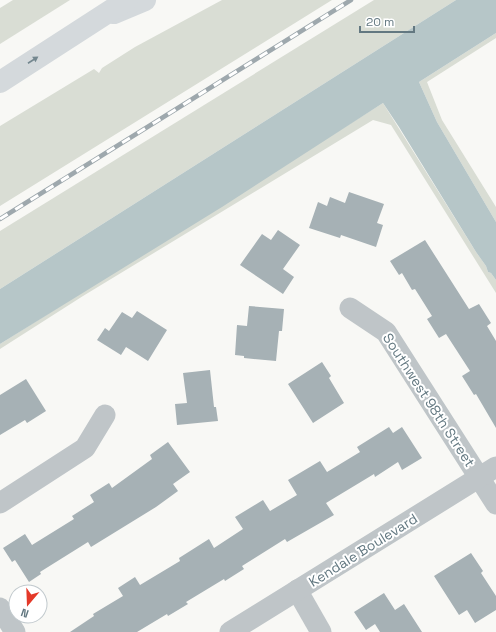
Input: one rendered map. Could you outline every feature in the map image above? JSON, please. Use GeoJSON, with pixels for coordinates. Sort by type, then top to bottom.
{"type":"FeatureCollection","features":[{"type":"Feature","properties":{"kind":"highway"},"geometry":{"type":"LineString","coordinates":[[0,82],[127,0]]}},
{"type":"Feature","properties":{"kind":"highway"},"geometry":{"type":"LineString","coordinates":[[93,22],[145,0]]}},
{"type":"Feature","properties":{"kind":"street","name":"Southwest 98th Street"},"geometry":{"type":"LineString","coordinates":[[350,308],[386,332],[488,472],[496,504]]}},
{"type":"Feature","properties":{"kind":"street"},"geometry":{"type":"LineString","coordinates":[[0,503],[85,448],[106,415]]}},
{"type":"Feature","properties":{"kind":"street","name":"Kendale Boulevard"},"geometry":{"type":"LineString","coordinates":[[230,632],[488,472]]}},
{"type":"Feature","properties":{"kind":"street"},"geometry":{"type":"LineString","coordinates":[[297,590],[321,632]]}},
{"type":"Feature","properties":{"kind":"street"},"geometry":{"type":"LineString","coordinates":[[0,608],[15,632]]}},
{"type":"Feature","properties":{"kind":"shaded area"},"geometry":{"type":"Polygon","coordinates":[[[13,0],[70,0],[0,44],[0,8],[13,0]]]}},
{"type":"Feature","properties":{"kind":"shaded area"},"geometry":{"type":"Polygon","coordinates":[[[222,0],[332,0],[0,206],[0,126],[94,69],[99,73],[102,68],[135,47],[222,0]]]}},
{"type":"Feature","properties":{"kind":"shaded area"},"geometry":{"type":"Polygon","coordinates":[[[374,0],[456,0],[0,289],[0,231],[374,0]]]}},
{"type":"Feature","properties":{"kind":"shaded area"},"geometry":{"type":"Polygon","coordinates":[[[456,0],[496,0],[496,33],[419,82],[437,122],[496,222],[496,280],[491,273],[488,272],[486,266],[383,103],[222,207],[0,344],[0,289],[456,0]]]}},
{"type":"Feature","properties":{"kind":"shaded area"},"geometry":{"type":"Polygon","coordinates":[[[496,33],[496,38],[427,82],[442,120],[496,207],[496,222],[437,122],[419,82],[496,33]]]}},
{"type":"Feature","properties":{"kind":"shaded area"},"geometry":{"type":"Polygon","coordinates":[[[383,103],[486,266],[488,272],[491,273],[496,280],[496,293],[391,125],[373,120],[83,296],[0,349],[0,344],[383,103]]]}},
{"type":"Feature","properties":{"kind":"building"},"geometry":{"type":"Polygon","coordinates":[[[349,192],[384,204],[377,223],[383,225],[376,247],[341,235],[340,238],[309,228],[318,202],[327,206],[330,197],[345,203],[349,192]]]}},
{"type":"Feature","properties":{"kind":"building"},"geometry":{"type":"Polygon","coordinates":[[[278,230],[300,245],[283,269],[294,277],[283,294],[240,265],[262,234],[271,240],[278,230]]]}},
{"type":"Feature","properties":{"kind":"building"},"geometry":{"type":"Polygon","coordinates":[[[425,240],[469,309],[479,304],[491,323],[487,326],[496,341],[496,428],[476,394],[474,395],[462,376],[470,371],[446,334],[439,338],[427,319],[432,316],[415,289],[412,290],[402,273],[399,275],[390,261],[425,240]]]}},
{"type":"Feature","properties":{"kind":"building"},"geometry":{"type":"Polygon","coordinates":[[[249,306],[284,309],[282,331],[279,331],[276,361],[244,358],[244,356],[235,355],[237,325],[247,326],[249,306]]]}},
{"type":"Feature","properties":{"kind":"building"},"geometry":{"type":"Polygon","coordinates":[[[137,311],[167,330],[148,361],[126,347],[121,355],[97,340],[105,328],[109,331],[122,312],[132,318],[137,311]]]}},
{"type":"Feature","properties":{"kind":"building"},"geometry":{"type":"Polygon","coordinates":[[[322,362],[331,376],[329,378],[344,403],[313,423],[288,384],[322,362]]]}},
{"type":"Feature","properties":{"kind":"building"},"geometry":{"type":"Polygon","coordinates":[[[210,370],[214,407],[216,407],[218,421],[177,425],[175,404],[187,403],[183,373],[210,370]]]}},
{"type":"Feature","properties":{"kind":"building"},"geometry":{"type":"Polygon","coordinates":[[[26,379],[46,411],[27,423],[25,420],[0,435],[0,395],[26,379]]]}},
{"type":"Feature","properties":{"kind":"building"},"geometry":{"type":"Polygon","coordinates":[[[389,427],[393,433],[402,427],[422,458],[402,470],[398,462],[375,477],[374,474],[326,503],[334,515],[287,542],[285,539],[242,566],[244,569],[225,581],[224,579],[186,602],[188,604],[168,616],[167,614],[137,632],[70,632],[94,616],[93,614],[123,596],[118,588],[135,577],[140,585],[180,561],[179,558],[209,539],[214,548],[243,529],[235,517],[263,500],[270,511],[297,495],[288,480],[320,461],[327,472],[360,452],[357,447],[389,427]]]}},
{"type":"Feature","properties":{"kind":"building"},"geometry":{"type":"Polygon","coordinates":[[[168,442],[190,472],[173,484],[178,491],[156,507],[91,547],[88,542],[40,572],[41,574],[29,582],[15,560],[12,562],[3,548],[25,534],[32,545],[74,519],[72,516],[94,502],[90,495],[109,483],[112,488],[152,459],[150,455],[168,442]]]}},
{"type":"Feature","properties":{"kind":"building"},"geometry":{"type":"Polygon","coordinates":[[[471,553],[483,571],[481,573],[496,596],[496,610],[475,623],[467,610],[459,615],[434,576],[471,553]]]}},
{"type":"Feature","properties":{"kind":"building"},"geometry":{"type":"Polygon","coordinates":[[[384,593],[395,610],[404,604],[422,632],[380,632],[375,624],[366,630],[354,612],[384,593]]]}},
{"type":"Feature","properties":{"kind":"railway"},"geometry":{"type":"LineString","coordinates":[[0,219],[351,0]]}}]}
